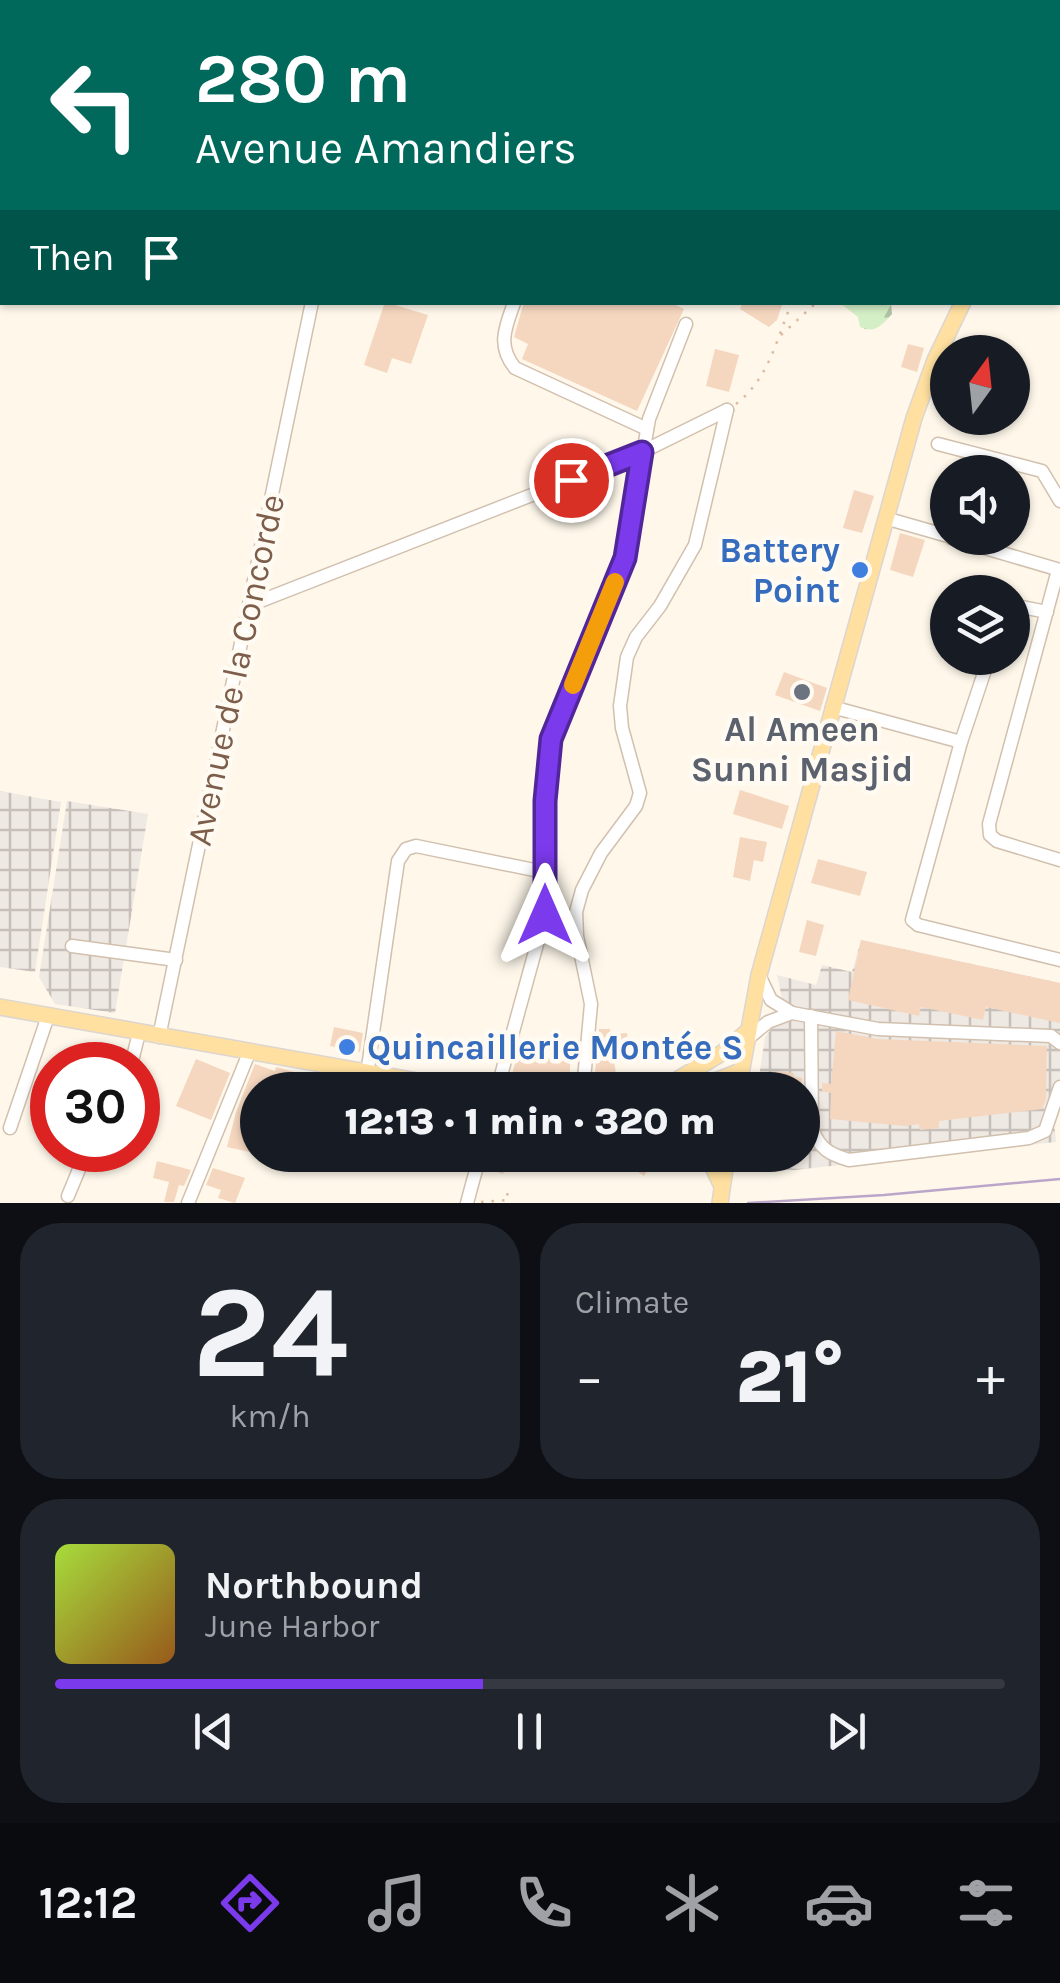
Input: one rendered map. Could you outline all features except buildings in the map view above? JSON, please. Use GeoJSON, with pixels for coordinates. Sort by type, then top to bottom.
{"type":"FeatureCollection","features":[{"type":"Feature","properties":{"kind":"main road"},"geometry":{"type":"LineString","coordinates":[[702,1066],[720,1062],[741,1071],[758,975],[885,518],[922,392],[962,305]]}},
{"type":"Feature","properties":{"kind":"main road"},"geometry":{"type":"LineString","coordinates":[[0,1008],[355,1072]]}},
{"type":"Feature","properties":{"kind":"main road"},"geometry":{"type":"LineString","coordinates":[[691,1072],[747,1035]]}},
{"type":"Feature","properties":{"kind":"street","name":"Avenue de la Concorde"},"geometry":{"type":"LineString","coordinates":[[159,1036],[311,305]]}},
{"type":"Feature","properties":{"kind":"street"},"geometry":{"type":"LineString","coordinates":[[513,305],[502,340],[514,368],[647,428]]}},
{"type":"Feature","properties":{"kind":"street"},"geometry":{"type":"LineString","coordinates":[[502,1072],[545,915],[545,801],[551,739],[625,558],[647,428],[686,324]]}},
{"type":"Feature","properties":{"kind":"street"},"geometry":{"type":"LineString","coordinates":[[250,605],[642,452],[727,410]]}},
{"type":"Feature","properties":{"kind":"street"},"geometry":{"type":"LineString","coordinates":[[585,1072],[591,1004],[576,912],[582,890],[601,853],[636,806],[640,793],[622,728],[620,706],[627,657],[695,545],[727,410]]}},
{"type":"Feature","properties":{"kind":"street"},"geometry":{"type":"LineString","coordinates":[[938,444],[1042,471],[1060,501]]}},
{"type":"Feature","properties":{"kind":"street"},"geometry":{"type":"LineString","coordinates":[[885,518],[930,531]]}},
{"type":"Feature","properties":{"kind":"street"},"geometry":{"type":"LineString","coordinates":[[1009,555],[1059,570],[989,824],[990,835],[1059,857]]}},
{"type":"Feature","properties":{"kind":"street"},"geometry":{"type":"LineString","coordinates":[[1030,609],[1047,612]]}},
{"type":"Feature","properties":{"kind":"street"},"geometry":{"type":"LineString","coordinates":[[983,675],[912,920],[918,925],[1060,960]]}},
{"type":"Feature","properties":{"kind":"street"},"geometry":{"type":"LineString","coordinates":[[832,707],[961,742]]}},
{"type":"Feature","properties":{"kind":"street"},"geometry":{"type":"LineString","coordinates":[[366,1072],[398,861],[406,850],[416,846],[544,872]]}},
{"type":"Feature","properties":{"kind":"street"},"geometry":{"type":"LineString","coordinates":[[72,946],[176,960]]}},
{"type":"Feature","properties":{"kind":"street"},"geometry":{"type":"LineString","coordinates":[[758,975],[771,1000],[792,1013],[878,1029],[1051,1036],[1060,1043]]}},
{"type":"Feature","properties":{"kind":"street"},"geometry":{"type":"LineString","coordinates":[[747,1035],[792,1013]]}},
{"type":"Feature","properties":{"kind":"street"},"geometry":{"type":"LineString","coordinates":[[10,1128],[48,1016]]}},
{"type":"Feature","properties":{"kind":"street"},"geometry":{"type":"LineString","coordinates":[[812,1016],[812,1129],[818,1145],[829,1154],[849,1160],[1029,1138],[1045,1131],[1060,1088]]}},
{"type":"Feature","properties":{"kind":"street"},"geometry":{"type":"LineString","coordinates":[[137,1042],[139,1033]]}},
{"type":"Feature","properties":{"kind":"street"},"geometry":{"type":"LineString","coordinates":[[188,1203],[250,1053]]}},
{"type":"Feature","properties":{"kind":"street"},"geometry":{"type":"LineString","coordinates":[[68,1196],[78,1172]]}},
{"type":"Feature","properties":{"kind":"street"},"geometry":{"type":"LineString","coordinates":[[466,1203],[475,1172]]}},
{"type":"Feature","properties":{"kind":"path"},"geometry":{"type":"LineString","coordinates":[[727,410],[751,392],[776,350],[791,305]]}},
{"type":"Feature","properties":{"kind":"path"},"geometry":{"type":"LineString","coordinates":[[780,336],[814,305]]}},
{"type":"Feature","properties":{"kind":"path"},"geometry":{"type":"LineString","coordinates":[[486,1201],[508,1200],[507,1191]]}},
{"type":"Feature","properties":{"kind":"shaded area"},"geometry":{"type":"Polygon","coordinates":[[[0,791],[61,802],[35,972],[0,967],[0,791]]]}},
{"type":"Feature","properties":{"kind":"shaded area"},"geometry":{"type":"Polygon","coordinates":[[[67,801],[148,814],[115,1013],[55,1004],[39,977],[67,801]]]}},
{"type":"Feature","properties":{"kind":"shaded area"},"geometry":{"type":"Polygon","coordinates":[[[861,940],[1060,983],[1060,1104],[1053,1113],[1056,1142],[820,1167],[820,1072],[760,1072],[765,1037],[777,1021],[782,998],[777,975],[816,985],[822,965],[852,972],[861,940]]]}},
{"type":"Feature","properties":{"kind":"green space"},"geometry":{"type":"Polygon","coordinates":[[[843,305],[891,305],[892,314],[878,327],[860,327],[858,317],[843,305]]]}},
{"type":"Feature","properties":{"kind":"tram line"},"geometry":{"type":"LineString","coordinates":[[748,1203],[1060,1179]]}},
{"type":"Feature","properties":{"kind":"slow traffic"},"geometry":{"type":"LineString","coordinates":[[573,685],[615,582]]}},
{"type":"Feature","properties":{"kind":"place","name":"Battery Point"},"geometry":{"type":"Point","coordinates":[860,570]}},
{"type":"Feature","properties":{"kind":"place","name":"Al Ameen Sunni Masjid"},"geometry":{"type":"Point","coordinates":[802,692]}},
{"type":"Feature","properties":{"kind":"place","name":"Quincaillerie Montée S"},"geometry":{"type":"Point","coordinates":[347,1047]}},
{"type":"Feature","properties":{"kind":"route"},"geometry":{"type":"LineString","coordinates":[[545,915],[545,801],[551,739],[625,558],[642,452],[571,480]]}}]}
